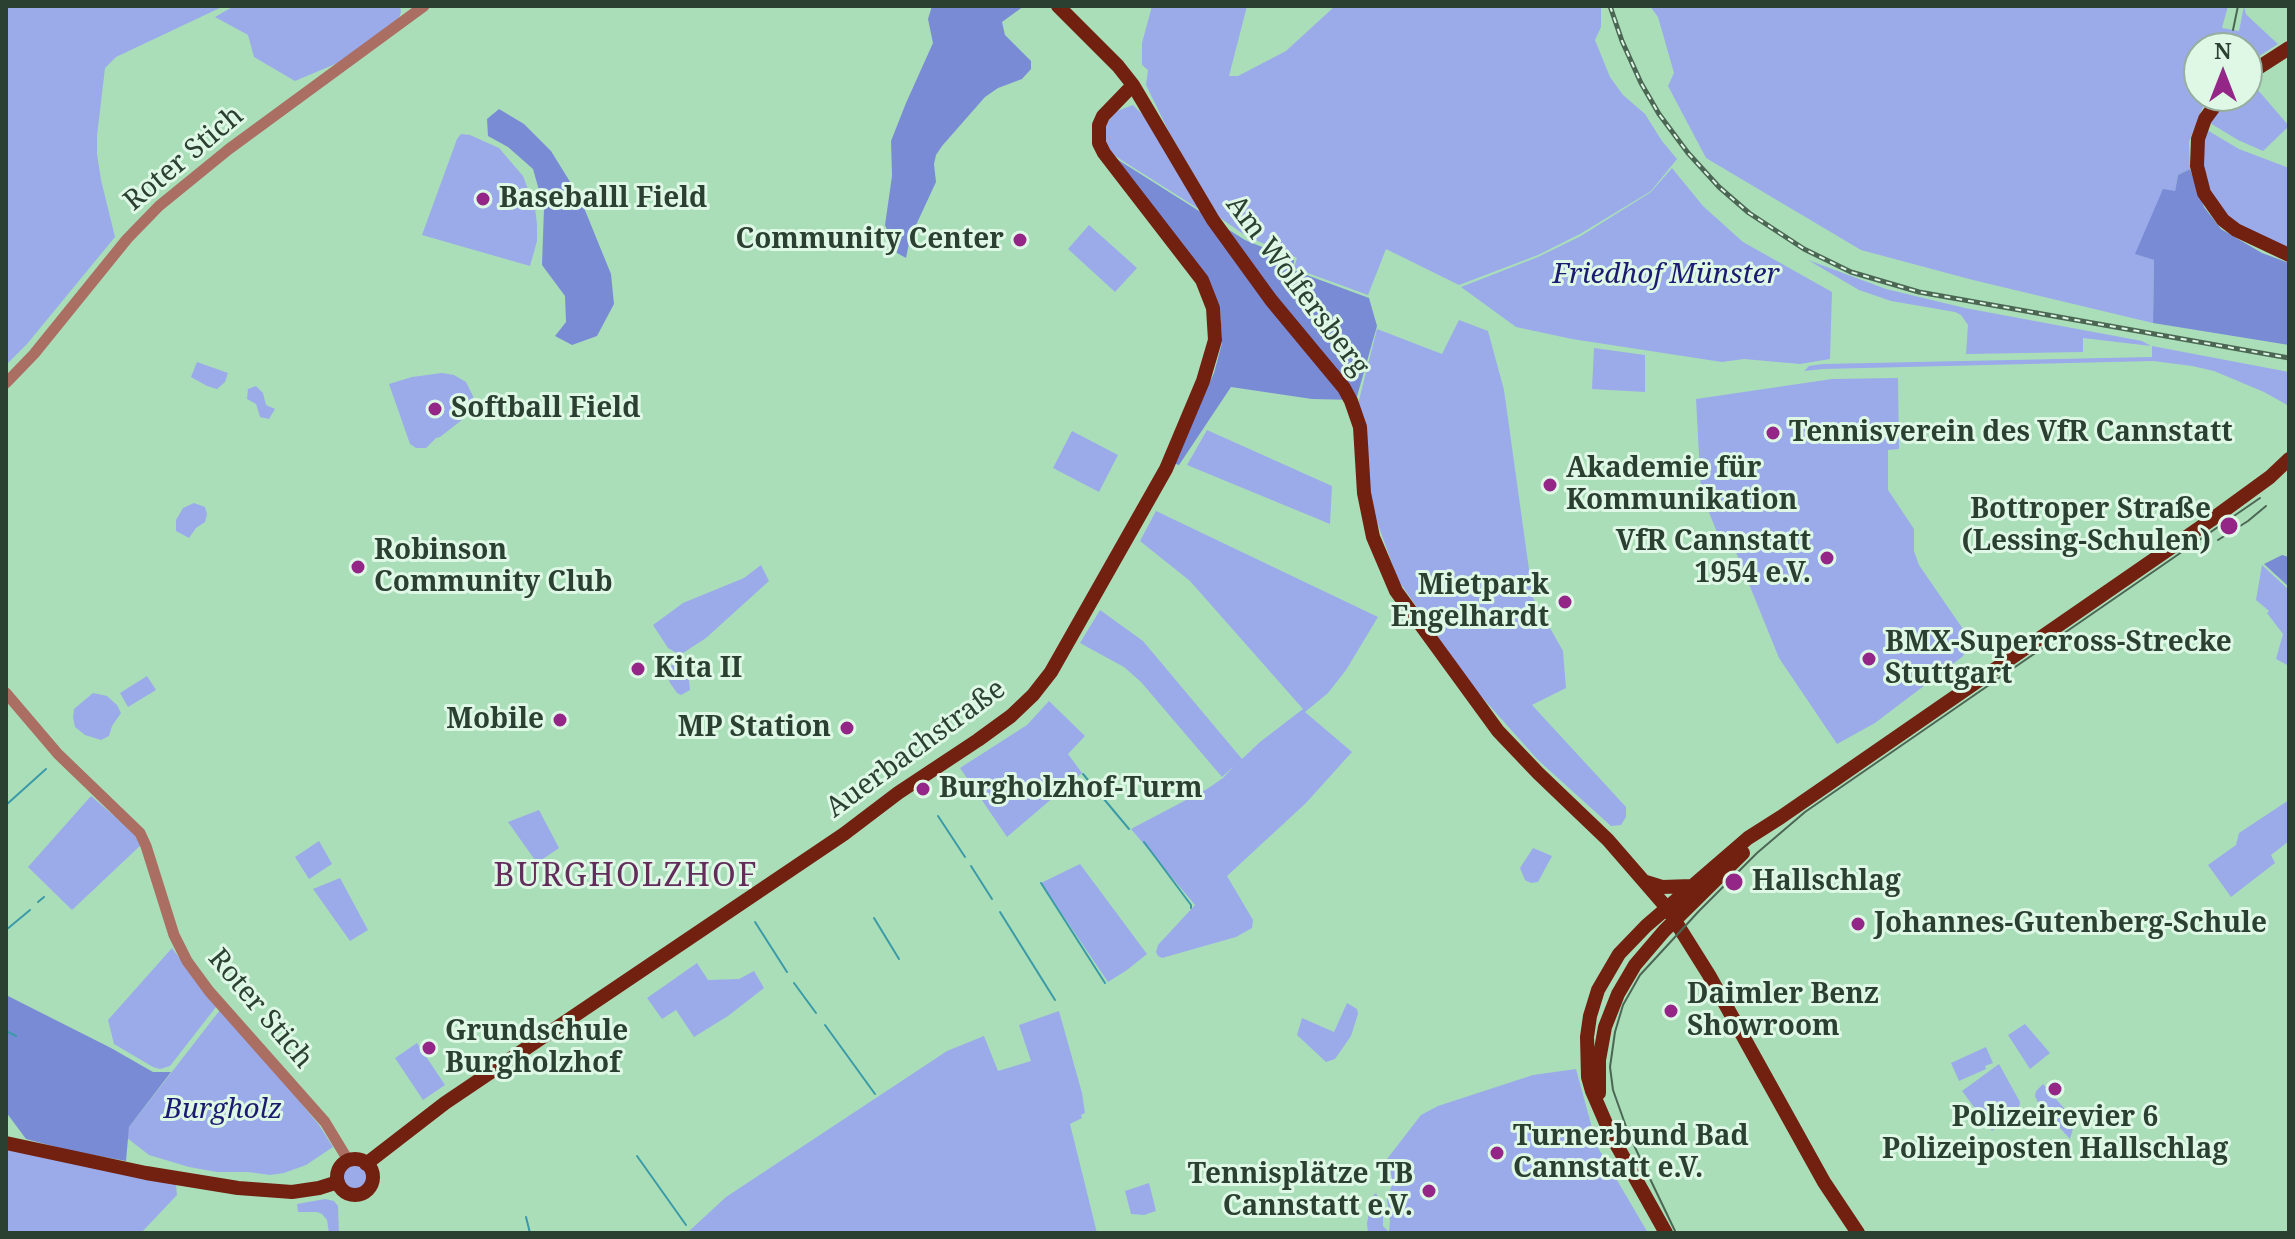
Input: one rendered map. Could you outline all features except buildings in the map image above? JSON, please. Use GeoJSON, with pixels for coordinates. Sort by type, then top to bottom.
{"type":"FeatureCollection","features":[{"type":"Feature","properties":{"kind":"main road","name":"Am Wolfersberg"},"geometry":{"type":"LineString","coordinates":[[1058,6],[1133,85],[1213,220],[1271,300],[1335,376],[1351,401],[1360,427],[1368,516],[1380,557],[1396,591],[1498,731],[1608,840],[1671,914]]}},
{"type":"Feature","properties":{"kind":"main road"},"geometry":{"type":"LineString","coordinates":[[2263,65],[2289,48]]}},
{"type":"Feature","properties":{"kind":"main road","name":"Auerbachstraße"},"geometry":{"type":"LineString","coordinates":[[366,1164],[445,1103],[978,740],[1011,716],[1051,672],[1166,469],[1203,381],[1215,340],[1213,308],[1202,280],[1099,143],[1099,125],[1103,116],[1133,85]]}},
{"type":"Feature","properties":{"kind":"main road"},"geometry":{"type":"LineString","coordinates":[[2212,112],[2198,139],[2197,166],[2204,193],[2212,208],[2236,230],[2289,255]]}},
{"type":"Feature","properties":{"kind":"main road"},"geometry":{"type":"LineString","coordinates":[[1671,914],[1693,885],[1748,838],[2200,528],[2270,477],[2289,459]]}},
{"type":"Feature","properties":{"kind":"main road"},"geometry":{"type":"LineString","coordinates":[[1666,1233],[1621,1155],[1592,1091],[1587,1037],[1594,1002],[1607,971],[1634,937],[1671,914],[1781,817]]}},
{"type":"Feature","properties":{"kind":"main road"},"geometry":{"type":"LineString","coordinates":[[1645,882],[1662,887],[1693,885]]}},
{"type":"Feature","properties":{"kind":"main road"},"geometry":{"type":"LineString","coordinates":[[1671,914],[1709,975],[1824,1182],[1858,1233]]}},
{"type":"Feature","properties":{"kind":"main road"},"geometry":{"type":"LineString","coordinates":[[6,1143],[146,1173],[238,1188],[292,1192],[338,1182]]}},
{"type":"Feature","properties":{"kind":"main road"},"geometry":{"type":"LineString","coordinates":[[348,1160],[360,1160],[366,1164],[372,1180],[366,1191],[357,1195],[348,1194],[338,1182],[337,1172],[348,1160]]}},
{"type":"Feature","properties":{"kind":"street","name":"Roter Stich"},"geometry":{"type":"LineString","coordinates":[[6,383],[34,354],[127,239],[159,206],[229,149],[424,6]]}},
{"type":"Feature","properties":{"kind":"street","name":"Roter Stich"},"geometry":{"type":"LineString","coordinates":[[6,693],[58,754],[140,833],[174,935],[187,961],[209,991],[325,1122],[348,1160]]}},
{"type":"Feature","properties":{"kind":"green space"},"geometry":{"type":"Polygon","coordinates":[[[6,6],[224,6],[116,57],[105,68],[97,154],[115,237],[6,365],[6,6]]]}},
{"type":"Feature","properties":{"kind":"green space"},"geometry":{"type":"Polygon","coordinates":[[[234,6],[400,6],[401,12],[399,18],[340,62],[295,81],[254,57],[248,35],[215,17],[234,6]]]}},
{"type":"Feature","properties":{"kind":"green space"},"geometry":{"type":"Polygon","coordinates":[[[1152,6],[1247,6],[1229,76],[1238,76],[1286,51],[1335,6],[1601,6],[1601,27],[1595,40],[1610,77],[1623,95],[1645,114],[1677,159],[1651,191],[1580,234],[1538,255],[1459,285],[1386,249],[1368,295],[1294,268],[1297,258],[1246,236],[1219,217],[1169,132],[1146,85],[1148,70],[1142,65],[1142,43],[1152,6]]]}},
{"type":"Feature","properties":{"kind":"green space"},"geometry":{"type":"Polygon","coordinates":[[[1650,6],[2228,6],[2222,28],[2239,31],[2244,6],[2246,14],[2278,44],[2263,54],[2263,32],[2183,32],[2183,112],[2201,112],[2189,142],[2190,169],[2178,175],[2175,191],[2136,254],[2154,260],[2153,323],[1861,250],[1706,158],[1668,86],[1674,73],[1658,17],[1650,6]]]}},
{"type":"Feature","properties":{"kind":"green space"},"geometry":{"type":"Polygon","coordinates":[[[2263,96],[2289,126],[2263,151],[2210,123],[2219,112],[2263,112],[2263,96]]]}},
{"type":"Feature","properties":{"kind":"green space"},"geometry":{"type":"Polygon","coordinates":[[[1133,105],[1148,120],[1202,211],[1112,154],[1104,137],[1104,126],[1117,111],[1133,105]]]}},
{"type":"Feature","properties":{"kind":"green space"},"geometry":{"type":"Polygon","coordinates":[[[2207,130],[2239,149],[2289,168],[2289,250],[2238,226],[2217,206],[2204,178],[2202,151],[2207,130]]]}},
{"type":"Feature","properties":{"kind":"green space","name":"Baseballl Field"},"geometry":{"type":"Polygon","coordinates":[[[461,134],[499,148],[523,176],[535,208],[537,224],[537,241],[530,266],[422,235],[461,134]]]}},
{"type":"Feature","properties":{"kind":"green space","name":"Friedhof Münster"},"geometry":{"type":"Polygon","coordinates":[[[1672,168],[1703,206],[1743,242],[1832,292],[1830,359],[1800,364],[1744,359],[1722,362],[1572,339],[1516,327],[1461,287],[1538,257],[1581,236],[1651,192],[1672,168]]]}},
{"type":"Feature","properties":{"kind":"green space"},"geometry":{"type":"Polygon","coordinates":[[[1089,225],[1137,268],[1115,292],[1068,249],[1089,225]]]}},
{"type":"Feature","properties":{"kind":"green space"},"geometry":{"type":"Polygon","coordinates":[[[1808,260],[1886,289],[1965,308],[2142,341],[2151,346],[2083,338],[2083,352],[1966,354],[1968,325],[1961,315],[1891,301],[1859,290],[1808,260]]]}},
{"type":"Feature","properties":{"kind":"green space"},"geometry":{"type":"Polygon","coordinates":[[[1459,320],[1488,331],[1504,390],[1533,598],[1563,651],[1566,688],[1532,705],[1626,807],[1626,817],[1621,825],[1611,826],[1538,760],[1472,686],[1398,580],[1376,519],[1368,486],[1358,404],[1377,329],[1442,354],[1459,320]]]}},
{"type":"Feature","properties":{"kind":"green space"},"geometry":{"type":"Polygon","coordinates":[[[2152,346],[2289,372],[2289,406],[2214,371],[2153,361],[1804,371],[1809,366],[1822,364],[2152,357],[2152,346]]]}},
{"type":"Feature","properties":{"kind":"green space"},"geometry":{"type":"Polygon","coordinates":[[[1594,348],[1645,355],[1645,392],[1592,389],[1594,348]]]}},
{"type":"Feature","properties":{"kind":"green space"},"geometry":{"type":"Polygon","coordinates":[[[197,362],[228,373],[225,382],[217,389],[191,377],[197,362]]]}},
{"type":"Feature","properties":{"kind":"green space","name":"Softball Field"},"geometry":{"type":"Polygon","coordinates":[[[442,373],[466,382],[473,396],[472,412],[426,448],[416,448],[410,444],[389,384],[442,373]]]}},
{"type":"Feature","properties":{"kind":"green space","name":"VfR Cannstatt 1954 e.V."},"geometry":{"type":"Polygon","coordinates":[[[1898,378],[1899,449],[1888,450],[1888,490],[1914,529],[1914,551],[1919,565],[1965,632],[1969,648],[1962,657],[1875,723],[1837,744],[1779,658],[1729,535],[1720,540],[1701,492],[1696,399],[1832,379],[1898,378]]]}},
{"type":"Feature","properties":{"kind":"green space"},"geometry":{"type":"Polygon","coordinates":[[[256,386],[263,393],[266,405],[275,409],[269,419],[260,417],[256,404],[247,399],[248,389],[256,386]]]}},
{"type":"Feature","properties":{"kind":"green space"},"geometry":{"type":"Polygon","coordinates":[[[1207,430],[1332,486],[1330,524],[1187,465],[1207,430]]]}},
{"type":"Feature","properties":{"kind":"green space"},"geometry":{"type":"Polygon","coordinates":[[[1072,431],[1118,455],[1099,492],[1053,468],[1072,431]]]}},
{"type":"Feature","properties":{"kind":"green space"},"geometry":{"type":"Polygon","coordinates":[[[194,503],[205,507],[207,514],[205,522],[189,538],[176,531],[176,520],[183,508],[194,503]]]}},
{"type":"Feature","properties":{"kind":"green space"},"geometry":{"type":"Polygon","coordinates":[[[1156,511],[1378,617],[1346,670],[1328,693],[1305,712],[1352,752],[1306,803],[1227,876],[1253,920],[1252,928],[1236,937],[1162,958],[1156,952],[1158,945],[1195,905],[1131,829],[1207,789],[1223,778],[1234,766],[1222,777],[1141,682],[1124,667],[1080,643],[1100,610],[1143,641],[1242,759],[1303,709],[1190,581],[1140,541],[1156,511]]]}},
{"type":"Feature","properties":{"kind":"green space"},"geometry":{"type":"Polygon","coordinates":[[[761,565],[769,581],[706,638],[680,655],[668,648],[653,625],[683,603],[744,578],[761,565]]]}},
{"type":"Feature","properties":{"kind":"green space"},"geometry":{"type":"Polygon","coordinates":[[[2262,565],[2289,590],[2289,666],[2276,659],[2283,634],[2267,613],[2269,611],[2256,600],[2262,565]]]}},
{"type":"Feature","properties":{"kind":"green space"},"geometry":{"type":"Polygon","coordinates":[[[676,662],[682,666],[689,680],[690,690],[681,695],[666,673],[676,662]]]}},
{"type":"Feature","properties":{"kind":"green space"},"geometry":{"type":"Polygon","coordinates":[[[147,676],[156,690],[128,707],[120,693],[147,676]]]}},
{"type":"Feature","properties":{"kind":"green space"},"geometry":{"type":"Polygon","coordinates":[[[93,693],[107,696],[121,713],[109,736],[101,740],[85,735],[75,727],[73,718],[74,709],[93,693]]]}},
{"type":"Feature","properties":{"kind":"green space"},"geometry":{"type":"Polygon","coordinates":[[[1049,701],[1085,736],[1068,754],[1082,773],[1007,837],[960,768],[1027,725],[1049,701]]]}},
{"type":"Feature","properties":{"kind":"green space"},"geometry":{"type":"Polygon","coordinates":[[[91,796],[134,833],[141,845],[72,910],[28,867],[91,796]]]}},
{"type":"Feature","properties":{"kind":"green space"},"geometry":{"type":"Polygon","coordinates":[[[2289,800],[2289,841],[2271,855],[2275,863],[2231,897],[2208,865],[2236,845],[2239,833],[2289,800]]]}},
{"type":"Feature","properties":{"kind":"green space"},"geometry":{"type":"Polygon","coordinates":[[[539,810],[559,848],[537,863],[508,822],[539,810]]]}},
{"type":"Feature","properties":{"kind":"green space"},"geometry":{"type":"Polygon","coordinates":[[[319,841],[332,864],[309,879],[295,857],[319,841]]]}},
{"type":"Feature","properties":{"kind":"green space"},"geometry":{"type":"Polygon","coordinates":[[[1533,848],[1552,856],[1538,882],[1531,883],[1525,880],[1520,868],[1533,848]]]}},
{"type":"Feature","properties":{"kind":"green space"},"geometry":{"type":"Polygon","coordinates":[[[1080,864],[1147,954],[1108,982],[1041,883],[1080,864]]]}},
{"type":"Feature","properties":{"kind":"green space"},"geometry":{"type":"Polygon","coordinates":[[[340,878],[368,930],[350,941],[313,889],[340,878]]]}},
{"type":"Feature","properties":{"kind":"green space","name":"Burgholz"},"geometry":{"type":"Polygon","coordinates":[[[172,948],[216,1007],[170,1066],[160,1069],[114,1044],[108,1020],[172,948]]]}},
{"type":"Feature","properties":{"kind":"green space"},"geometry":{"type":"Polygon","coordinates":[[[697,963],[708,980],[739,979],[754,971],[764,988],[694,1037],[676,1010],[662,1019],[647,998],[697,963]]]}},
{"type":"Feature","properties":{"kind":"green space"},"geometry":{"type":"Polygon","coordinates":[[[1347,1003],[1357,1009],[1358,1014],[1351,1036],[1335,1059],[1326,1062],[1297,1035],[1302,1018],[1334,1032],[1347,1003]]]}},
{"type":"Feature","properties":{"kind":"green space","name":"Burgholz"},"geometry":{"type":"Polygon","coordinates":[[[220,1010],[292,1092],[333,1147],[306,1165],[270,1175],[189,1167],[149,1155],[127,1138],[129,1127],[220,1010]]]}},
{"type":"Feature","properties":{"kind":"green space"},"geometry":{"type":"Polygon","coordinates":[[[1059,1011],[1082,1093],[1085,1113],[1070,1124],[1097,1233],[687,1233],[726,1197],[947,1051],[984,1036],[998,1071],[1031,1061],[1019,1025],[1059,1011]]]}},
{"type":"Feature","properties":{"kind":"green space"},"geometry":{"type":"Polygon","coordinates":[[[2025,1024],[2050,1053],[2030,1069],[2008,1035],[2025,1024]]]}},
{"type":"Feature","properties":{"kind":"green space"},"geometry":{"type":"Polygon","coordinates":[[[417,1043],[445,1085],[423,1100],[395,1058],[417,1043]]]}},
{"type":"Feature","properties":{"kind":"green space"},"geometry":{"type":"Polygon","coordinates":[[[1986,1047],[1993,1063],[1959,1081],[1951,1063],[1986,1047]]]}},
{"type":"Feature","properties":{"kind":"green space"},"geometry":{"type":"Polygon","coordinates":[[[1999,1064],[2020,1102],[2019,1108],[1992,1131],[1962,1091],[1999,1064]]]}},
{"type":"Feature","properties":{"kind":"green space","name":"Turnerbund Bad Cannstatt e.V."},"geometry":{"type":"Polygon","coordinates":[[[1576,1069],[1597,1146],[1648,1233],[1368,1233],[1372,1197],[1376,1193],[1383,1207],[1383,1226],[1389,1232],[1387,1199],[1393,1182],[1387,1159],[1421,1115],[1438,1106],[1533,1075],[1576,1069]]]}},
{"type":"Feature","properties":{"kind":"green space"},"geometry":{"type":"Polygon","coordinates":[[[2043,1084],[2070,1115],[2074,1125],[2070,1139],[2039,1105],[2035,1096],[2043,1084]]]}},
{"type":"Feature","properties":{"kind":"green space","name":"Burgholz"},"geometry":{"type":"Polygon","coordinates":[[[6,1148],[176,1184],[177,1195],[141,1233],[6,1233],[6,1148]]]}},
{"type":"Feature","properties":{"kind":"green space"},"geometry":{"type":"Polygon","coordinates":[[[354,1164],[363,1168],[367,1177],[363,1186],[354,1190],[345,1186],[341,1177],[345,1168],[354,1164]]]}},
{"type":"Feature","properties":{"kind":"green space"},"geometry":{"type":"Polygon","coordinates":[[[1149,1183],[1156,1211],[1144,1215],[1131,1214],[1125,1191],[1149,1183]]]}},
{"type":"Feature","properties":{"kind":"green space"},"geometry":{"type":"Polygon","coordinates":[[[325,1199],[334,1201],[338,1206],[339,1233],[329,1233],[327,1220],[322,1214],[298,1212],[297,1204],[325,1199]]]}},
{"type":"Feature","properties":{"kind":"shaded area"},"geometry":{"type":"Polygon","coordinates":[[[932,6],[1024,6],[1002,22],[1005,35],[1031,61],[1031,69],[1022,79],[998,88],[985,97],[936,155],[936,182],[910,238],[906,258],[897,253],[885,225],[892,176],[891,141],[933,43],[928,19],[932,6]]]}},
{"type":"Feature","properties":{"kind":"shaded area"},"geometry":{"type":"Polygon","coordinates":[[[499,109],[524,124],[551,151],[580,198],[611,274],[614,304],[597,336],[572,345],[555,336],[566,322],[565,296],[542,265],[544,208],[533,169],[508,147],[488,136],[487,119],[499,109]]]}},
{"type":"Feature","properties":{"kind":"shaded area"},"geometry":{"type":"Polygon","coordinates":[[[1112,156],[1245,240],[1294,260],[1293,270],[1369,298],[1377,326],[1356,400],[1312,399],[1231,387],[1179,465],[1173,463],[1214,373],[1222,343],[1220,307],[1207,279],[1112,156]]]}},
{"type":"Feature","properties":{"kind":"shaded area"},"geometry":{"type":"Polygon","coordinates":[[[2190,169],[2204,207],[2221,229],[2262,253],[2289,263],[2289,345],[2153,323],[2154,260],[2135,254],[2163,189],[2175,191],[2178,175],[2190,169]]]}},
{"type":"Feature","properties":{"kind":"shaded area"},"geometry":{"type":"Polygon","coordinates":[[[2282,555],[2289,557],[2289,587],[2264,564],[2282,555]]]}},
{"type":"Feature","properties":{"kind":"shaded area"},"geometry":{"type":"Polygon","coordinates":[[[6,995],[153,1072],[171,1072],[129,1127],[126,1161],[26,1139],[6,1112],[6,995]]]}},
{"type":"Feature","properties":{"kind":"waterway"},"geometry":{"type":"LineString","coordinates":[[6,805],[46,769]]}},
{"type":"Feature","properties":{"kind":"waterway"},"geometry":{"type":"LineString","coordinates":[[1083,774],[1129,829]]}},
{"type":"Feature","properties":{"kind":"waterway"},"geometry":{"type":"LineString","coordinates":[[938,816],[965,857]]}},
{"type":"Feature","properties":{"kind":"waterway"},"geometry":{"type":"LineString","coordinates":[[1144,842],[1191,908]]}},
{"type":"Feature","properties":{"kind":"waterway"},"geometry":{"type":"LineString","coordinates":[[971,866],[992,899]]}},
{"type":"Feature","properties":{"kind":"waterway"},"geometry":{"type":"LineString","coordinates":[[1041,883],[1105,983]]}},
{"type":"Feature","properties":{"kind":"waterway"},"geometry":{"type":"LineString","coordinates":[[38,902],[44,897]]}},
{"type":"Feature","properties":{"kind":"waterway"},"geometry":{"type":"LineString","coordinates":[[6,930],[30,910]]}},
{"type":"Feature","properties":{"kind":"waterway"},"geometry":{"type":"LineString","coordinates":[[1000,912],[1055,1000]]}},
{"type":"Feature","properties":{"kind":"waterway"},"geometry":{"type":"LineString","coordinates":[[874,918],[899,959]]}},
{"type":"Feature","properties":{"kind":"waterway"},"geometry":{"type":"LineString","coordinates":[[755,922],[787,972]]}},
{"type":"Feature","properties":{"kind":"waterway"},"geometry":{"type":"LineString","coordinates":[[794,983],[816,1013]]}},
{"type":"Feature","properties":{"kind":"waterway"},"geometry":{"type":"LineString","coordinates":[[825,1025],[875,1094]]}},
{"type":"Feature","properties":{"kind":"waterway"},"geometry":{"type":"LineString","coordinates":[[6,1031],[16,1036]]}},
{"type":"Feature","properties":{"kind":"waterway"},"geometry":{"type":"LineString","coordinates":[[637,1156],[686,1225]]}},
{"type":"Feature","properties":{"kind":"waterway"},"geometry":{"type":"LineString","coordinates":[[526,1217],[530,1233]]}},
{"type":"Feature","properties":{"kind":"tram line"},"geometry":{"type":"LineString","coordinates":[[2233,30],[2238,6]]}},
{"type":"Feature","properties":{"kind":"tram line"},"geometry":{"type":"LineString","coordinates":[[1676,1233],[1629,1135],[1613,1090],[1610,1067],[1615,1032],[1623,1005],[1640,975],[1757,853],[1805,812],[2260,498]]}},
{"type":"Feature","properties":{"kind":"tram line"},"geometry":{"type":"LineString","coordinates":[[2218,540],[2266,506]]}},
{"type":"Feature","properties":{"kind":"railway"},"geometry":{"type":"LineString","coordinates":[[1610,6],[1641,83],[1688,153],[1719,187],[1749,213],[1804,249],[1851,272],[1919,292],[2289,358]]}},
{"type":"Feature","properties":{"kind":"place","name":"Baseballl Field"},"geometry":{"type":"Point","coordinates":[483,199]}},
{"type":"Feature","properties":{"kind":"place","name":"Community Center"},"geometry":{"type":"Point","coordinates":[1020,240]}},
{"type":"Feature","properties":{"kind":"place","name":"Softball Field"},"geometry":{"type":"Point","coordinates":[435,409]}},
{"type":"Feature","properties":{"kind":"place","name":"Tennisverein des VfR Cannstatt"},"geometry":{"type":"Point","coordinates":[1773,433]}},
{"type":"Feature","properties":{"kind":"place","name":"Akademie für Kommunikation"},"geometry":{"type":"Point","coordinates":[1550,485]}},
{"type":"Feature","properties":{"kind":"place","name":"Bottroper Straße (Lessing-Schulen)"},"geometry":{"type":"Point","coordinates":[2229,526]}},
{"type":"Feature","properties":{"kind":"place","name":"VfR Cannstatt 1954 e.V."},"geometry":{"type":"Point","coordinates":[1827,558]}},
{"type":"Feature","properties":{"kind":"place","name":"Robinson Community Club"},"geometry":{"type":"Point","coordinates":[358,567]}},
{"type":"Feature","properties":{"kind":"place","name":"Mietpark Engelhardt"},"geometry":{"type":"Point","coordinates":[1565,602]}},
{"type":"Feature","properties":{"kind":"place","name":"BMX-Supercross-Strecke Stuttgart"},"geometry":{"type":"Point","coordinates":[1869,659]}},
{"type":"Feature","properties":{"kind":"place","name":"Kita II"},"geometry":{"type":"Point","coordinates":[638,669]}},
{"type":"Feature","properties":{"kind":"place","name":"Mobile"},"geometry":{"type":"Point","coordinates":[560,720]}},
{"type":"Feature","properties":{"kind":"place","name":"MP Station"},"geometry":{"type":"Point","coordinates":[847,728]}},
{"type":"Feature","properties":{"kind":"place","name":"Burgholzhof-Turm"},"geometry":{"type":"Point","coordinates":[923,789]}},
{"type":"Feature","properties":{"kind":"place","name":"Hallschlag"},"geometry":{"type":"Point","coordinates":[1734,882]}},
{"type":"Feature","properties":{"kind":"place","name":"Johannes-Gutenberg-Schule"},"geometry":{"type":"Point","coordinates":[1858,924]}},
{"type":"Feature","properties":{"kind":"place","name":"Daimler Benz Showroom"},"geometry":{"type":"Point","coordinates":[1671,1011]}},
{"type":"Feature","properties":{"kind":"place","name":"Grundschule Burgholzhof"},"geometry":{"type":"Point","coordinates":[429,1048]}},
{"type":"Feature","properties":{"kind":"place","name":"Polizeirevier 6 Polizeiposten Hallschlag"},"geometry":{"type":"Point","coordinates":[2055,1089]}},
{"type":"Feature","properties":{"kind":"place","name":"Turnerbund Bad Cannstatt e.V."},"geometry":{"type":"Point","coordinates":[1497,1153]}},
{"type":"Feature","properties":{"kind":"place","name":"Tennisplätze TB Cannstatt e.V."},"geometry":{"type":"Point","coordinates":[1429,1191]}},
{"type":"Feature","properties":{"kind":"district","name":"BURGHOLZHOF"},"geometry":{"type":"Point","coordinates":[626,877]}}]}
